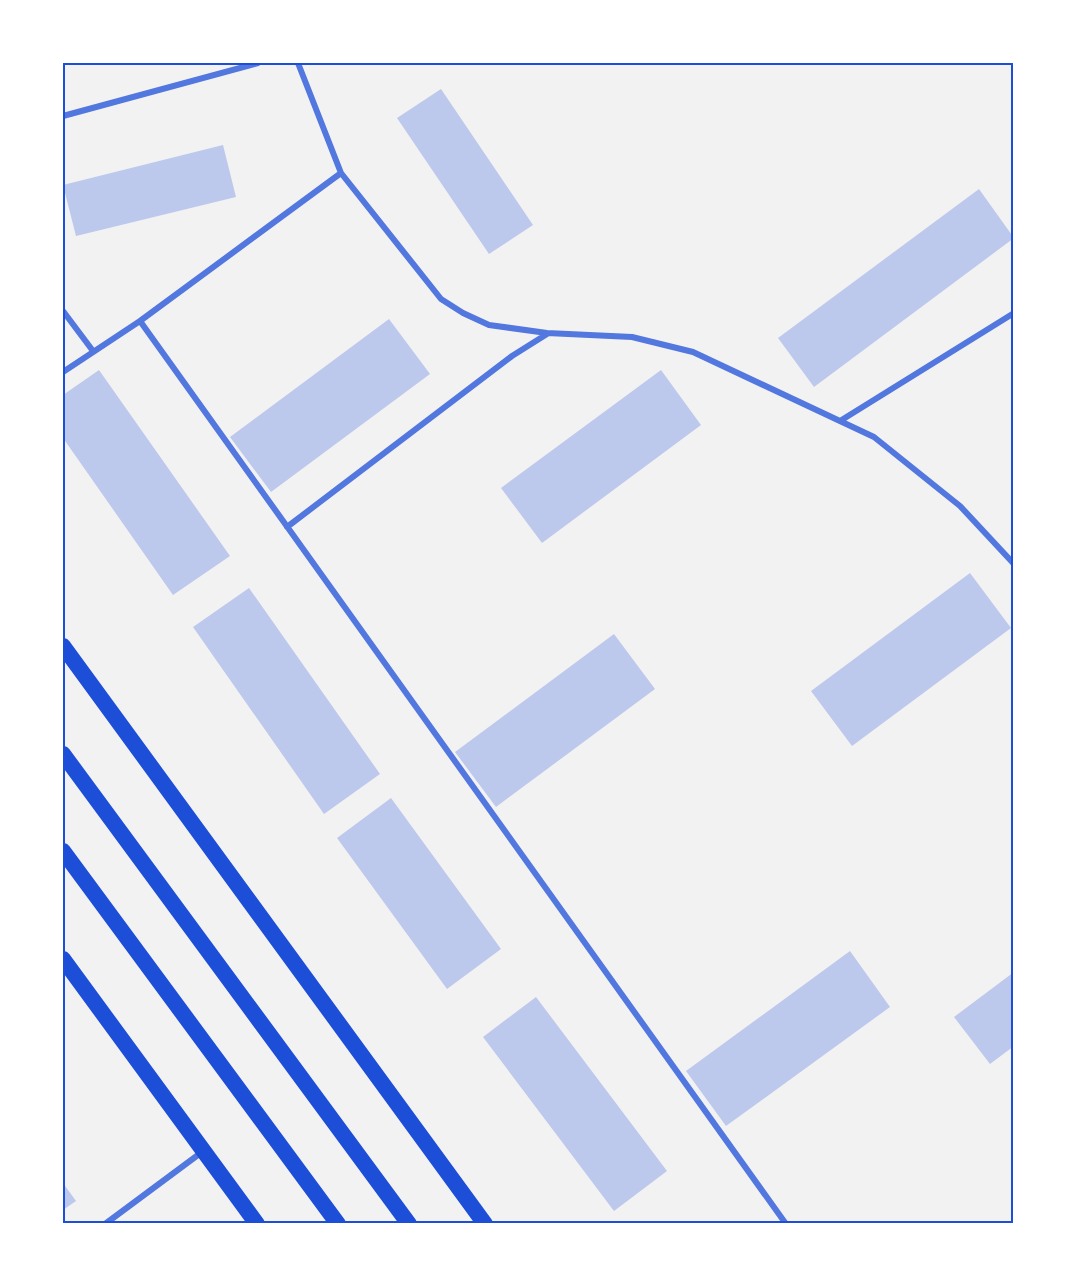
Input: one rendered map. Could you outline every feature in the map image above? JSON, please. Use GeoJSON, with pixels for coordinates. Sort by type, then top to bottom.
{"type":"FeatureCollection","features":[{"type":"Feature","properties":{"kind":"highway"},"geometry":{"type":"LineString","coordinates":[[63,646],[486,1224]]}},
{"type":"Feature","properties":{"kind":"highway"},"geometry":{"type":"LineString","coordinates":[[63,754],[409,1224]]}},
{"type":"Feature","properties":{"kind":"highway"},"geometry":{"type":"LineString","coordinates":[[63,851],[338,1224]]}},
{"type":"Feature","properties":{"kind":"highway"},"geometry":{"type":"LineString","coordinates":[[63,959],[257,1224]]}},
{"type":"Feature","properties":{"kind":"street"},"geometry":{"type":"LineString","coordinates":[[63,116],[258,63]]}},
{"type":"Feature","properties":{"kind":"street"},"geometry":{"type":"LineString","coordinates":[[298,63],[341,173],[441,299],[463,313],[489,325],[547,333],[632,337],[693,352],[874,437],[960,506],[1014,564]]}},
{"type":"Feature","properties":{"kind":"street"},"geometry":{"type":"LineString","coordinates":[[63,372],[140,321],[341,173]]}},
{"type":"Feature","properties":{"kind":"street"},"geometry":{"type":"LineString","coordinates":[[63,311],[93,351]]}},
{"type":"Feature","properties":{"kind":"street"},"geometry":{"type":"LineString","coordinates":[[840,422],[1014,313]]}},
{"type":"Feature","properties":{"kind":"street"},"geometry":{"type":"LineString","coordinates":[[140,321],[786,1224]]}},
{"type":"Feature","properties":{"kind":"street"},"geometry":{"type":"LineString","coordinates":[[287,526],[512,356],[547,333]]}},
{"type":"Feature","properties":{"kind":"street"},"geometry":{"type":"LineString","coordinates":[[105,1224],[203,1151]]}},
{"type":"Feature","properties":{"kind":"building"},"geometry":{"type":"Polygon","coordinates":[[[441,89],[533,225],[489,254],[397,118],[441,89]]]}},
{"type":"Feature","properties":{"kind":"building"},"geometry":{"type":"Polygon","coordinates":[[[223,145],[236,197],[76,236],[63,185],[223,145]]]}},
{"type":"Feature","properties":{"kind":"building"},"geometry":{"type":"Polygon","coordinates":[[[979,189],[1014,238],[814,387],[778,338],[979,189]]]}},
{"type":"Feature","properties":{"kind":"building"},"geometry":{"type":"Polygon","coordinates":[[[389,319],[430,374],[271,492],[230,437],[389,319]]]}},
{"type":"Feature","properties":{"kind":"building"},"geometry":{"type":"Polygon","coordinates":[[[99,370],[230,556],[173,595],[63,438],[63,395],[99,370]]]}},
{"type":"Feature","properties":{"kind":"building"},"geometry":{"type":"Polygon","coordinates":[[[661,370],[701,425],[542,543],[501,488],[661,370]]]}},
{"type":"Feature","properties":{"kind":"building"},"geometry":{"type":"Polygon","coordinates":[[[970,573],[1011,628],[852,746],[811,691],[970,573]]]}},
{"type":"Feature","properties":{"kind":"building"},"geometry":{"type":"Polygon","coordinates":[[[249,588],[380,774],[324,814],[193,627],[249,588]]]}},
{"type":"Feature","properties":{"kind":"building"},"geometry":{"type":"Polygon","coordinates":[[[614,634],[655,689],[496,807],[455,752],[614,634]]]}},
{"type":"Feature","properties":{"kind":"building"},"geometry":{"type":"Polygon","coordinates":[[[391,798],[501,949],[447,989],[337,838],[391,798]]]}},
{"type":"Feature","properties":{"kind":"building"},"geometry":{"type":"Polygon","coordinates":[[[850,951],[890,1007],[726,1126],[686,1071],[850,951]]]}},
{"type":"Feature","properties":{"kind":"building"},"geometry":{"type":"Polygon","coordinates":[[[1014,972],[1014,1046],[990,1064],[954,1017],[1014,972]]]}},
{"type":"Feature","properties":{"kind":"building"},"geometry":{"type":"Polygon","coordinates":[[[536,997],[667,1171],[614,1211],[483,1037],[536,997]]]}},
{"type":"Feature","properties":{"kind":"building"},"geometry":{"type":"Polygon","coordinates":[[[63,1183],[76,1201],[63,1210],[63,1183]]]}}]}
